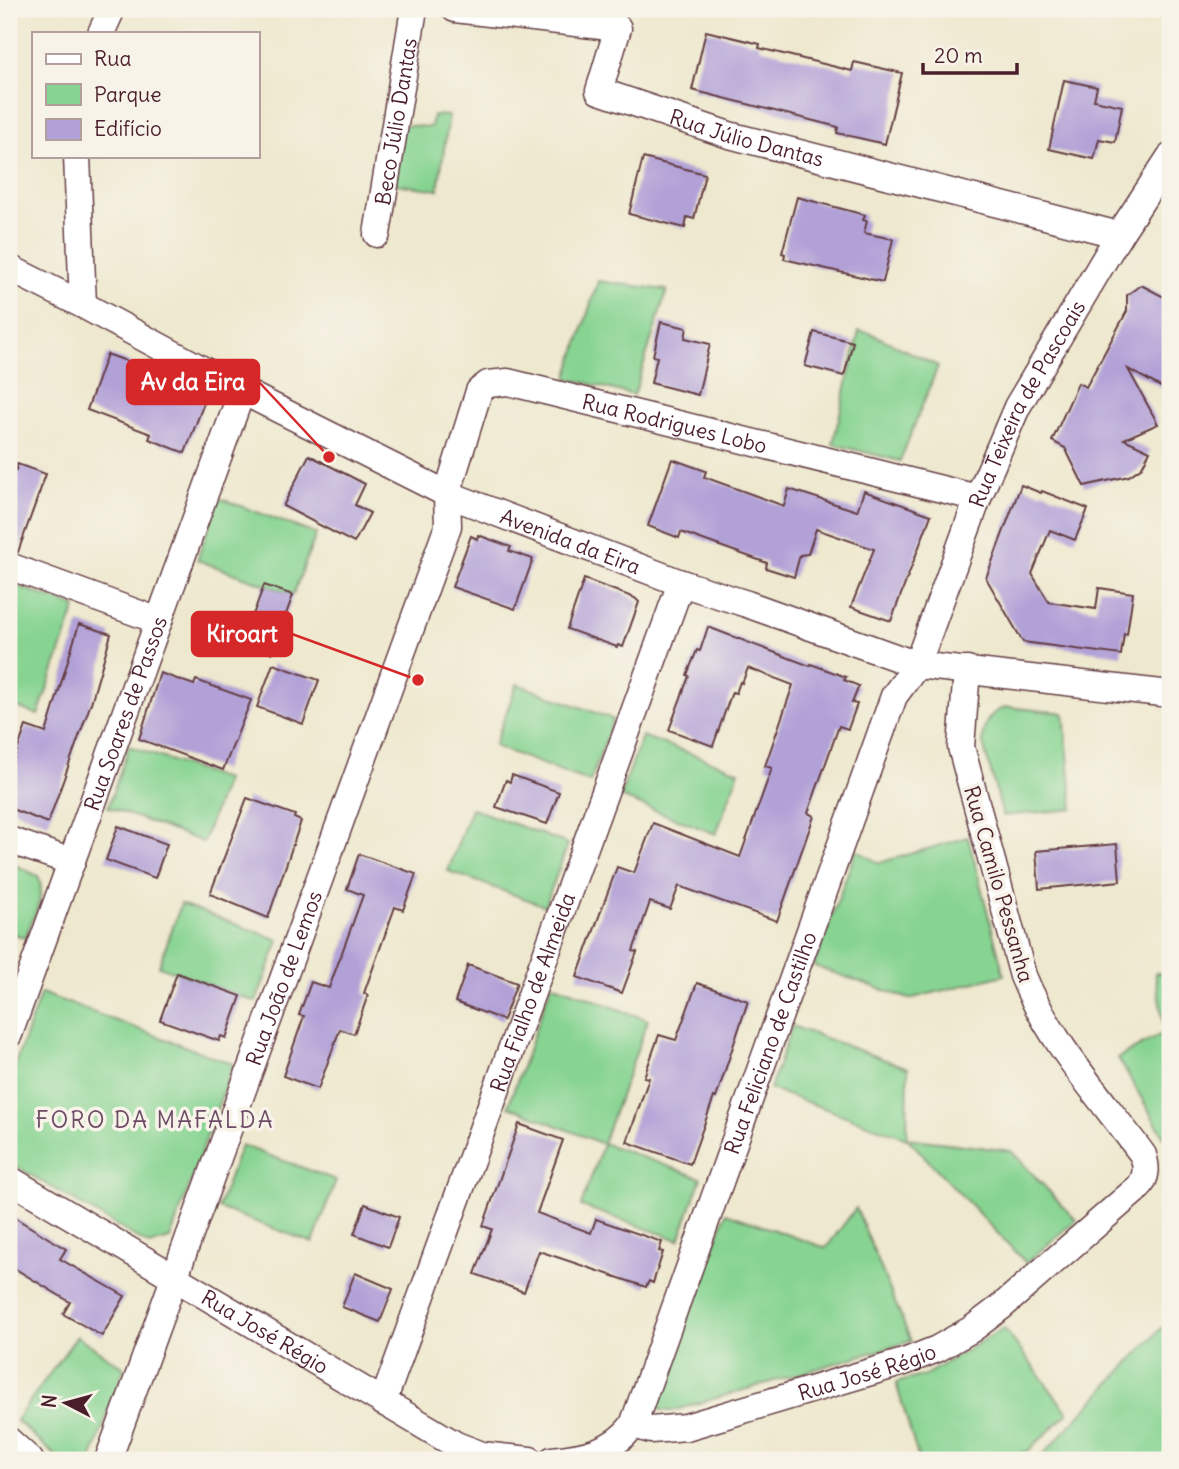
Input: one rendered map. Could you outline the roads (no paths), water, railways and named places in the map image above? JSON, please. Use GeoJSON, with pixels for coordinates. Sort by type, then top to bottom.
{"type":"FeatureCollection","features":[{"type":"Feature","properties":{"kind":"street"},"geometry":{"type":"LineString","coordinates":[[101,32],[112,9]]}},
{"type":"Feature","properties":{"kind":"street","name":"Beco Júlio Dantas"},"geometry":{"type":"LineString","coordinates":[[377,234],[414,9]]}},
{"type":"Feature","properties":{"kind":"street","name":"Rua Júlio Dantas"},"geometry":{"type":"LineString","coordinates":[[455,9],[618,28],[599,91],[729,135],[1119,235]]}},
{"type":"Feature","properties":{"kind":"street","name":"Rua Teixeira de Pascoais"},"geometry":{"type":"LineString","coordinates":[[917,665],[978,498],[1017,407],[1119,235],[1170,157]]}},
{"type":"Feature","properties":{"kind":"street"},"geometry":{"type":"LineString","coordinates":[[77,158],[83,305]]}},
{"type":"Feature","properties":{"kind":"street","name":"Avenida da Eira"},"geometry":{"type":"LineString","coordinates":[[9,268],[242,391],[447,494],[681,583],[917,665],[1170,694]]}},
{"type":"Feature","properties":{"kind":"street","name":"Rua Rodrigues Lobo"},"geometry":{"type":"LineString","coordinates":[[447,494],[479,391],[488,384],[508,382],[978,498]]}},
{"type":"Feature","properties":{"kind":"street","name":"Rua Soares de Passos"},"geometry":{"type":"LineString","coordinates":[[9,1034],[242,391]]}},
{"type":"Feature","properties":{"kind":"street","name":"Rua João de Lemos"},"geometry":{"type":"LineString","coordinates":[[108,1460],[448,526],[447,494]]}},
{"type":"Feature","properties":{"kind":"street"},"geometry":{"type":"LineString","coordinates":[[9,566],[159,621]]}},
{"type":"Feature","properties":{"kind":"street","name":"Rua Fialho de Almeida"},"geometry":{"type":"LineString","coordinates":[[383,1402],[681,583]]}},
{"type":"Feature","properties":{"kind":"street","name":"Rua Feliciano de Castilho"},"geometry":{"type":"LineString","coordinates":[[633,1425],[894,696],[917,665]]}},
{"type":"Feature","properties":{"kind":"street","name":"Rua Camilo Pessanha"},"geometry":{"type":"LineString","coordinates":[[967,670],[961,747],[1023,976],[1047,1025],[1143,1156],[1147,1167],[1145,1179],[1139,1187]]}},
{"type":"Feature","properties":{"kind":"street"},"geometry":{"type":"LineString","coordinates":[[9,840],[72,862]]}},
{"type":"Feature","properties":{"kind":"street","name":"Rua José Régio"},"geometry":{"type":"LineString","coordinates":[[9,1180],[456,1445],[482,1455],[530,1460]]}},
{"type":"Feature","properties":{"kind":"street","name":"Rua José Régio"},"geometry":{"type":"LineString","coordinates":[[633,1425],[651,1430],[686,1427],[904,1362],[937,1349],[972,1329],[1001,1307],[1139,1187]]}},
{"type":"Feature","properties":{"kind":"street"},"geometry":{"type":"LineString","coordinates":[[552,1460],[600,1451],[624,1436],[633,1425]]}},
{"type":"Feature","properties":{"kind":"street"},"geometry":{"type":"LineString","coordinates":[[9,1441],[30,1460]]}},
{"type":"Feature","properties":{"kind":"place","name":"Av da Eira"},"geometry":{"type":"Point","coordinates":[329,457]}},
{"type":"Feature","properties":{"kind":"place","name":"Kiroart"},"geometry":{"type":"Point","coordinates":[418,680]}},
{"type":"Feature","properties":{"kind":"district","name":"FORO DA MAFALDA"},"geometry":{"type":"Point","coordinates":[155,1119]}}]}
